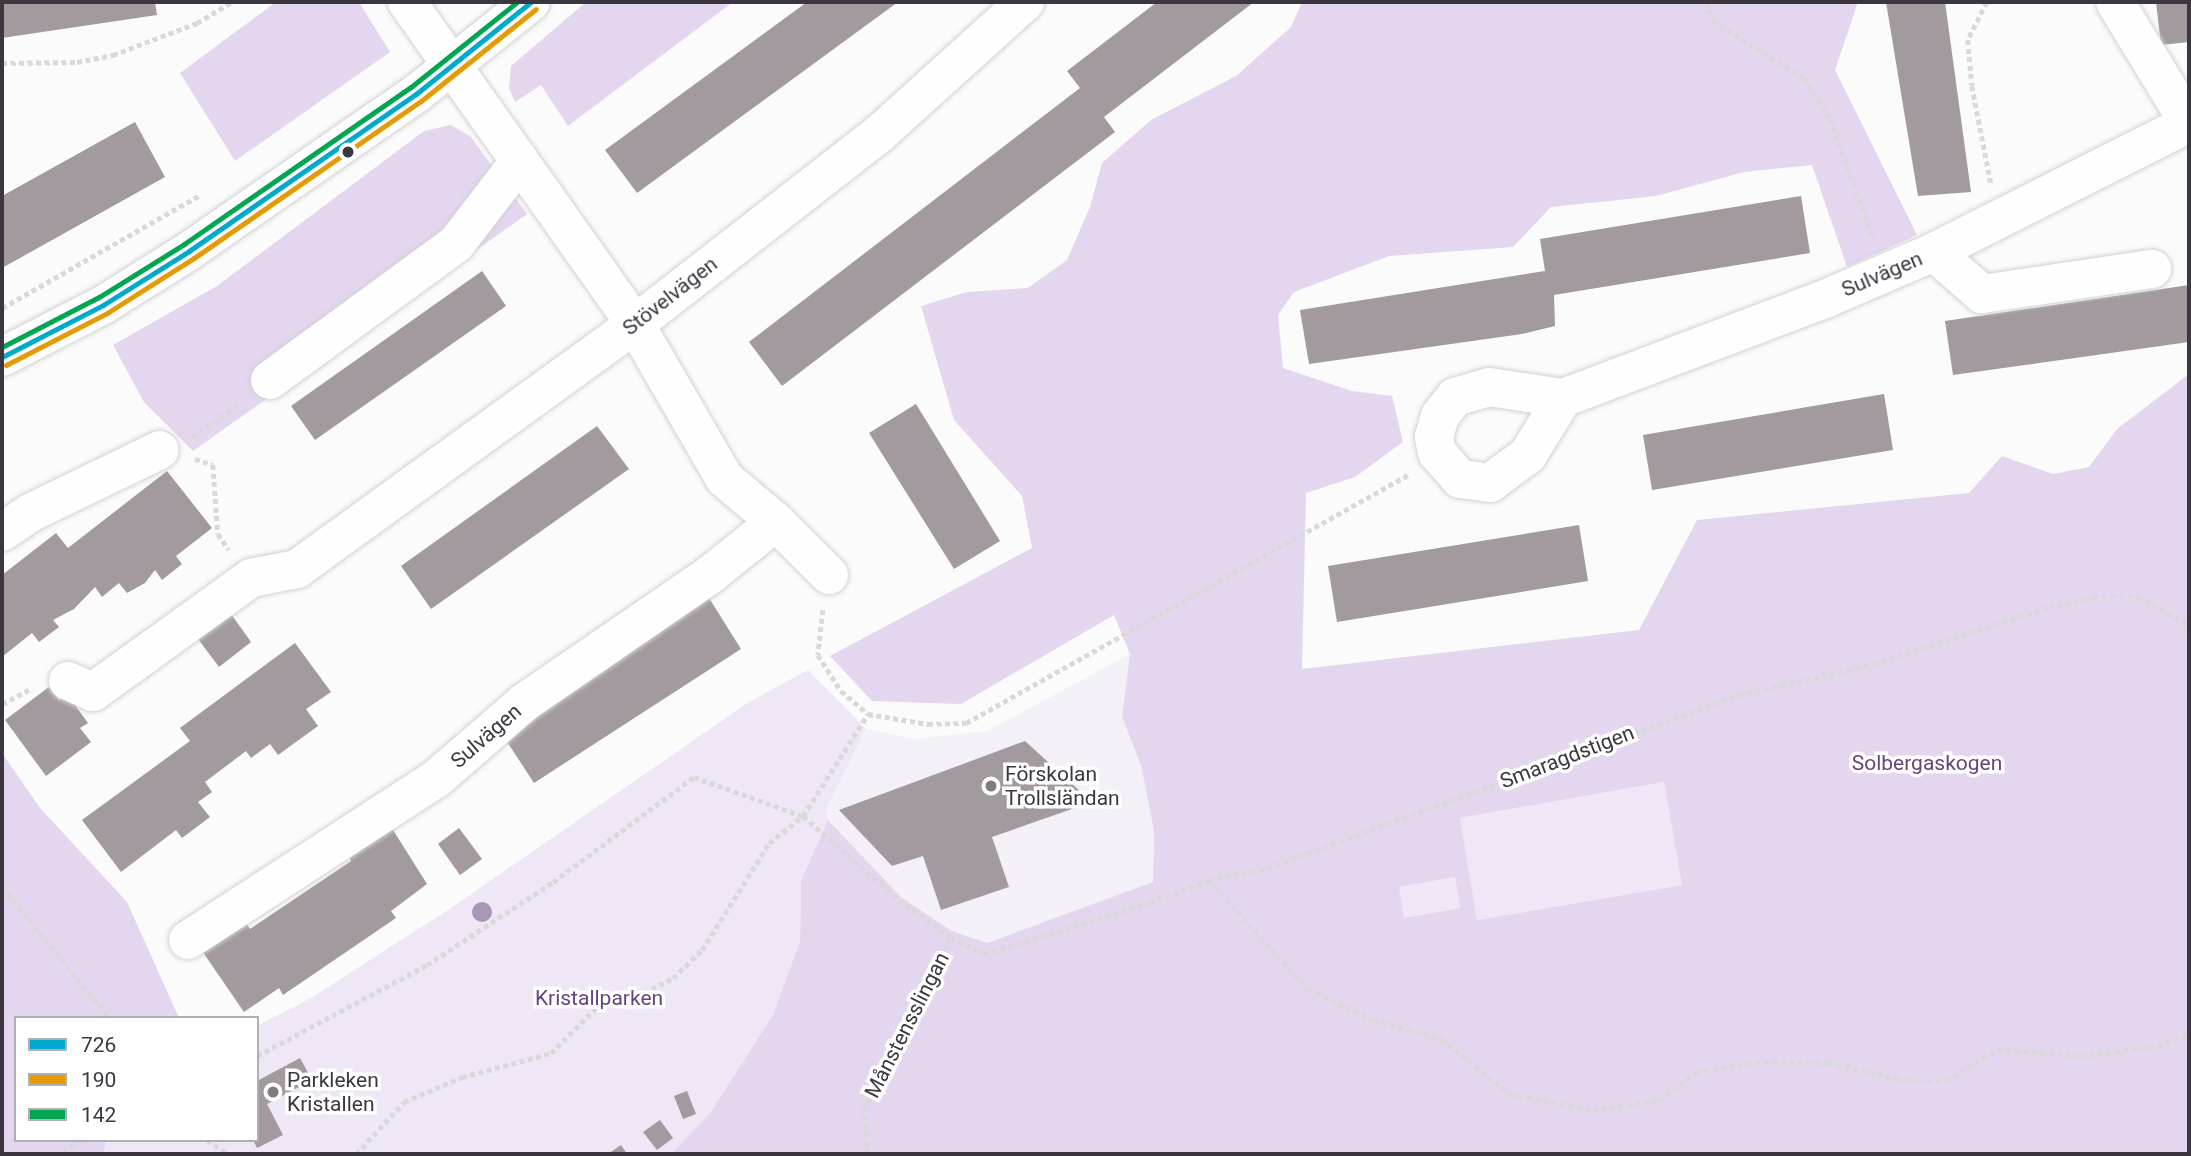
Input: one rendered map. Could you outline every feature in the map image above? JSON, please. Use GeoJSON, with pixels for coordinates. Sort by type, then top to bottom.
{"type":"FeatureCollection","features":[{"type":"Feature","properties":{"kind":"street"},"geometry":{"type":"LineString","coordinates":[[407,2],[450,67],[635,324],[725,480],[776,522],[830,575]]}},
{"type":"Feature","properties":{"kind":"street"},"geometry":{"type":"LineString","coordinates":[[2,357],[103,305],[189,251],[450,67],[531,2]]}},
{"type":"Feature","properties":{"kind":"street","name":"Stövelvägen"},"geometry":{"type":"LineString","coordinates":[[251,578],[297,569],[635,324],[879,134],[1025,2]]}},
{"type":"Feature","properties":{"kind":"street"},"geometry":{"type":"LineString","coordinates":[[2115,2],[2189,123]]}},
{"type":"Feature","properties":{"kind":"street","name":"Sulvägen"},"geometry":{"type":"LineString","coordinates":[[1439,456],[1433,437],[1440,416],[1455,397],[1489,387],[1563,398],[1825,299],[1934,252],[2189,123]]}},
{"type":"Feature","properties":{"kind":"street"},"geometry":{"type":"LineString","coordinates":[[270,380],[456,244],[519,162]]}},
{"type":"Feature","properties":{"kind":"street"},"geometry":{"type":"LineString","coordinates":[[1934,252],[1982,294],[2152,269]]}},
{"type":"Feature","properties":{"kind":"street"},"geometry":{"type":"LineString","coordinates":[[1439,456],[1460,479],[1490,483],[1528,455],[1563,398]]}},
{"type":"Feature","properties":{"kind":"street"},"geometry":{"type":"LineString","coordinates":[[2,532],[30,513],[176,444]]}},
{"type":"Feature","properties":{"kind":"street","name":"Sulvägen"},"geometry":{"type":"LineString","coordinates":[[188,940],[436,779],[525,702],[711,574],[776,522]]}},
{"type":"Feature","properties":{"kind":"street"},"geometry":{"type":"LineString","coordinates":[[68,681],[93,691],[251,578]]}},
{"type":"Feature","properties":{"kind":"path"},"geometry":{"type":"LineString","coordinates":[[2,63],[77,62],[113,55],[197,23],[232,2]]}},
{"type":"Feature","properties":{"kind":"path"},"geometry":{"type":"LineString","coordinates":[[1707,2],[1713,21],[1804,78],[1830,119],[1885,271]]}},
{"type":"Feature","properties":{"kind":"path"},"geometry":{"type":"LineString","coordinates":[[1987,2],[1968,40],[1972,86],[1997,218]]}},
{"type":"Feature","properties":{"kind":"path"},"geometry":{"type":"LineString","coordinates":[[2,308],[198,195]]}},
{"type":"Feature","properties":{"kind":"path"},"geometry":{"type":"LineString","coordinates":[[176,444],[270,380]]}},
{"type":"Feature","properties":{"kind":"path"},"geometry":{"type":"LineString","coordinates":[[830,575],[818,655],[841,691],[868,714],[928,724],[966,723],[1439,456]]}},
{"type":"Feature","properties":{"kind":"path"},"geometry":{"type":"LineString","coordinates":[[196,459],[213,465],[219,534],[251,578]]}},
{"type":"Feature","properties":{"kind":"path","name":"Smaragdstigen"},"geometry":{"type":"LineString","coordinates":[[803,816],[899,900],[951,938],[984,954],[1149,903],[1209,880],[1267,868],[1425,813],[1577,751],[1739,695],[1873,664],[2049,607],[2094,597],[2138,597],[2189,625]]}},
{"type":"Feature","properties":{"kind":"path"},"geometry":{"type":"LineString","coordinates":[[356,1154],[404,1102],[462,1077],[551,1053],[603,1000],[644,993],[673,978],[702,950],[769,843],[803,816],[868,714]]}},
{"type":"Feature","properties":{"kind":"path"},"geometry":{"type":"LineString","coordinates":[[259,1055],[427,965],[553,882],[694,777],[803,816]]}},
{"type":"Feature","properties":{"kind":"path"},"geometry":{"type":"LineString","coordinates":[[1209,880],[1307,989],[1374,1020],[1442,1040],[1510,1094],[1593,1110],[1659,1100],[1696,1072],[1764,1060],[1828,1063],[1910,1082],[1946,1081],[1998,1049],[2081,1056],[2158,1046],[2189,1035]]}},
{"type":"Feature","properties":{"kind":"path"},"geometry":{"type":"LineString","coordinates":[[2,887],[108,1016]]}},
{"type":"Feature","properties":{"kind":"path","name":"Månstensslingan"},"geometry":{"type":"LineString","coordinates":[[867,1154],[864,1110],[951,938]]}},
{"type":"Feature","properties":{"kind":"path"},"geometry":{"type":"LineString","coordinates":[[55,1154],[81,1142]]}},
{"type":"Feature","properties":{"kind":"path"},"geometry":{"type":"LineString","coordinates":[[210,1142],[228,1154]]}},
{"type":"Feature","properties":{"kind":"shaded area","name":"Förskolan Trollsländan"},"geometry":{"type":"Polygon","coordinates":[[[1130,654],[1122,717],[1141,765],[1154,831],[1153,882],[987,943],[952,931],[901,897],[828,820],[827,807],[866,729],[916,739],[987,731],[1130,654]]]}},
{"type":"Feature","properties":{"kind":"green space"},"geometry":{"type":"Polygon","coordinates":[[[276,2],[359,2],[390,52],[235,161],[180,73],[276,2]]]}},
{"type":"Feature","properties":{"kind":"green space"},"geometry":{"type":"Polygon","coordinates":[[[586,2],[733,2],[568,126],[541,85],[515,102],[509,88],[511,66],[586,2]]]}},
{"type":"Feature","properties":{"kind":"green space","name":"Solbergaskogen"},"geometry":{"type":"Polygon","coordinates":[[[1302,2],[1858,2],[1835,70],[1917,235],[1847,267],[1812,165],[1744,172],[1656,196],[1551,207],[1513,247],[1389,256],[1294,292],[1278,315],[1283,368],[1352,391],[1392,396],[1403,442],[1355,477],[1306,493],[1302,669],[1639,630],[1697,520],[1969,493],[2002,456],[2053,474],[2089,467],[2117,429],[2189,374],[2189,1154],[671,1154],[710,1113],[773,1015],[800,941],[801,881],[828,820],[901,897],[952,931],[987,943],[1153,882],[1154,831],[1141,765],[1122,717],[1130,654],[1114,615],[961,704],[872,701],[830,656],[1032,548],[1022,496],[954,420],[921,306],[967,292],[1028,288],[1067,260],[1090,207],[1102,163],[1151,120],[1236,76],[1291,27],[1302,2]],[[1664,782],[1460,818],[1477,920],[1682,885],[1664,782]],[[1455,877],[1399,887],[1404,918],[1460,908],[1455,877]]]}},
{"type":"Feature","properties":{"kind":"green space"},"geometry":{"type":"Polygon","coordinates":[[[451,125],[471,137],[527,214],[193,451],[144,402],[113,345],[217,286],[424,131],[451,125]]]}},
{"type":"Feature","properties":{"kind":"green space","name":"Kristallparken"},"geometry":{"type":"Polygon","coordinates":[[[808,670],[866,729],[827,807],[828,820],[801,881],[800,941],[773,1015],[710,1113],[671,1154],[104,1154],[106,1142],[259,1142],[259,1025],[311,998],[448,910],[749,702],[808,670]]]}},
{"type":"Feature","properties":{"kind":"green space"},"geometry":{"type":"Polygon","coordinates":[[[2,753],[40,808],[127,902],[178,1016],[14,1016],[14,1142],[106,1142],[104,1154],[2,1154],[2,753]]]}},
{"type":"Feature","properties":{"kind":"green space"},"geometry":{"type":"Polygon","coordinates":[[[1664,782],[1682,885],[1477,920],[1460,818],[1664,782]]]}},
{"type":"Feature","properties":{"kind":"green space"},"geometry":{"type":"Polygon","coordinates":[[[1455,877],[1460,908],[1404,918],[1398,887],[1455,877]]]}},
{"type":"Feature","properties":{"kind":"building"},"geometry":{"type":"Polygon","coordinates":[[[2,2],[155,2],[157,15],[2,38],[2,2]]]}},
{"type":"Feature","properties":{"kind":"building"},"geometry":{"type":"Polygon","coordinates":[[[807,2],[898,2],[637,193],[605,150],[807,2]]]}},
{"type":"Feature","properties":{"kind":"building"},"geometry":{"type":"Polygon","coordinates":[[[1157,2],[1254,2],[1104,117],[1115,132],[782,386],[749,342],[1080,88],[1067,71],[1157,2]]]}},
{"type":"Feature","properties":{"kind":"building"},"geometry":{"type":"Polygon","coordinates":[[[1886,2],[1945,2],[1971,192],[1918,196],[1886,2]]]}},
{"type":"Feature","properties":{"kind":"building"},"geometry":{"type":"Polygon","coordinates":[[[2156,2],[2189,2],[2189,42],[2161,45],[2156,2]]]}},
{"type":"Feature","properties":{"kind":"building"},"geometry":{"type":"Polygon","coordinates":[[[135,122],[165,177],[2,268],[2,196],[135,122]]]}},
{"type":"Feature","properties":{"kind":"building"},"geometry":{"type":"Polygon","coordinates":[[[1801,196],[1810,253],[1554,295],[1555,326],[1522,334],[1309,364],[1300,310],[1545,271],[1540,239],[1801,196]]]}},
{"type":"Feature","properties":{"kind":"building"},"geometry":{"type":"Polygon","coordinates":[[[482,271],[506,306],[315,440],[291,406],[482,271]]]}},
{"type":"Feature","properties":{"kind":"building"},"geometry":{"type":"Polygon","coordinates":[[[2189,285],[2189,342],[1953,375],[1945,321],[2189,285]]]}},
{"type":"Feature","properties":{"kind":"building"},"geometry":{"type":"Polygon","coordinates":[[[1884,394],[1893,450],[1652,490],[1643,435],[1884,394]]]}},
{"type":"Feature","properties":{"kind":"building"},"geometry":{"type":"Polygon","coordinates":[[[916,404],[1000,541],[954,569],[869,433],[916,404]]]}},
{"type":"Feature","properties":{"kind":"building"},"geometry":{"type":"Polygon","coordinates":[[[597,426],[629,469],[431,609],[401,566],[597,426]]]}},
{"type":"Feature","properties":{"kind":"building"},"geometry":{"type":"Polygon","coordinates":[[[167,471],[212,528],[176,556],[182,564],[162,580],[155,570],[145,583],[127,593],[119,583],[102,597],[95,587],[74,609],[53,620],[59,627],[39,642],[32,633],[2,657],[2,575],[56,533],[68,548],[167,471]]]}},
{"type":"Feature","properties":{"kind":"building"},"geometry":{"type":"Polygon","coordinates":[[[1579,525],[1588,581],[1337,622],[1328,566],[1579,525]]]}},
{"type":"Feature","properties":{"kind":"building"},"geometry":{"type":"Polygon","coordinates":[[[709,598],[741,649],[534,783],[500,731],[709,598]]]}},
{"type":"Feature","properties":{"kind":"building"},"geometry":{"type":"Polygon","coordinates":[[[231,614],[251,642],[219,667],[198,639],[231,614]]]}},
{"type":"Feature","properties":{"kind":"building"},"geometry":{"type":"Polygon","coordinates":[[[295,643],[331,692],[306,709],[318,726],[278,755],[270,744],[251,758],[246,751],[205,782],[212,792],[198,802],[210,817],[182,838],[176,830],[121,872],[82,820],[190,741],[180,728],[295,643]]]}},
{"type":"Feature","properties":{"kind":"building"},"geometry":{"type":"Polygon","coordinates":[[[49,687],[59,700],[67,694],[88,723],[80,728],[91,742],[46,776],[5,720],[49,687]]]}},
{"type":"Feature","properties":{"kind":"building"},"geometry":{"type":"Polygon","coordinates":[[[1025,741],[1092,802],[992,837],[1009,887],[941,910],[923,856],[892,866],[839,810],[1025,741]]]}},
{"type":"Feature","properties":{"kind":"building"},"geometry":{"type":"Polygon","coordinates":[[[388,822],[427,884],[391,911],[396,918],[283,995],[279,988],[244,1012],[200,948],[245,921],[250,929],[351,861],[346,852],[388,822]]]}},
{"type":"Feature","properties":{"kind":"building"},"geometry":{"type":"Polygon","coordinates":[[[459,828],[482,859],[460,875],[438,844],[459,828]]]}},
{"type":"Feature","properties":{"kind":"building","name":"Parkleken Kristallen"},"geometry":{"type":"Polygon","coordinates":[[[300,1058],[312,1080],[267,1104],[283,1135],[257,1148],[254,1142],[259,1142],[259,1080],[300,1058]]]}},
{"type":"Feature","properties":{"kind":"building"},"geometry":{"type":"Polygon","coordinates":[[[687,1091],[696,1114],[683,1119],[674,1096],[687,1091]]]}},
{"type":"Feature","properties":{"kind":"building"},"geometry":{"type":"Polygon","coordinates":[[[660,1120],[673,1138],[657,1150],[643,1132],[660,1120]]]}},
{"type":"Feature","properties":{"kind":"building"},"geometry":{"type":"Polygon","coordinates":[[[621,1145],[627,1154],[608,1154],[621,1145]]]}},
{"type":"Feature","properties":{"kind":"transit line","name":"142"},"geometry":{"type":"LineString","coordinates":[[2,347],[99,297],[184,244],[411,87],[517,2]]}},
{"type":"Feature","properties":{"kind":"transit line","name":"726"},"geometry":{"type":"LineString","coordinates":[[2,357],[103,305],[189,251],[416,94],[531,2]]}},
{"type":"Feature","properties":{"kind":"transit line","name":"190"},"geometry":{"type":"LineString","coordinates":[[6,365],[107,313],[194,258],[421,101],[536,9]]}},
{"type":"Feature","properties":{"kind":"place","name":"Förskolan Trollsländan"},"geometry":{"type":"Point","coordinates":[991,786]}},
{"type":"Feature","properties":{"kind":"place","name":"Parkleken Kristallen"},"geometry":{"type":"Point","coordinates":[273,1092]}}]}
